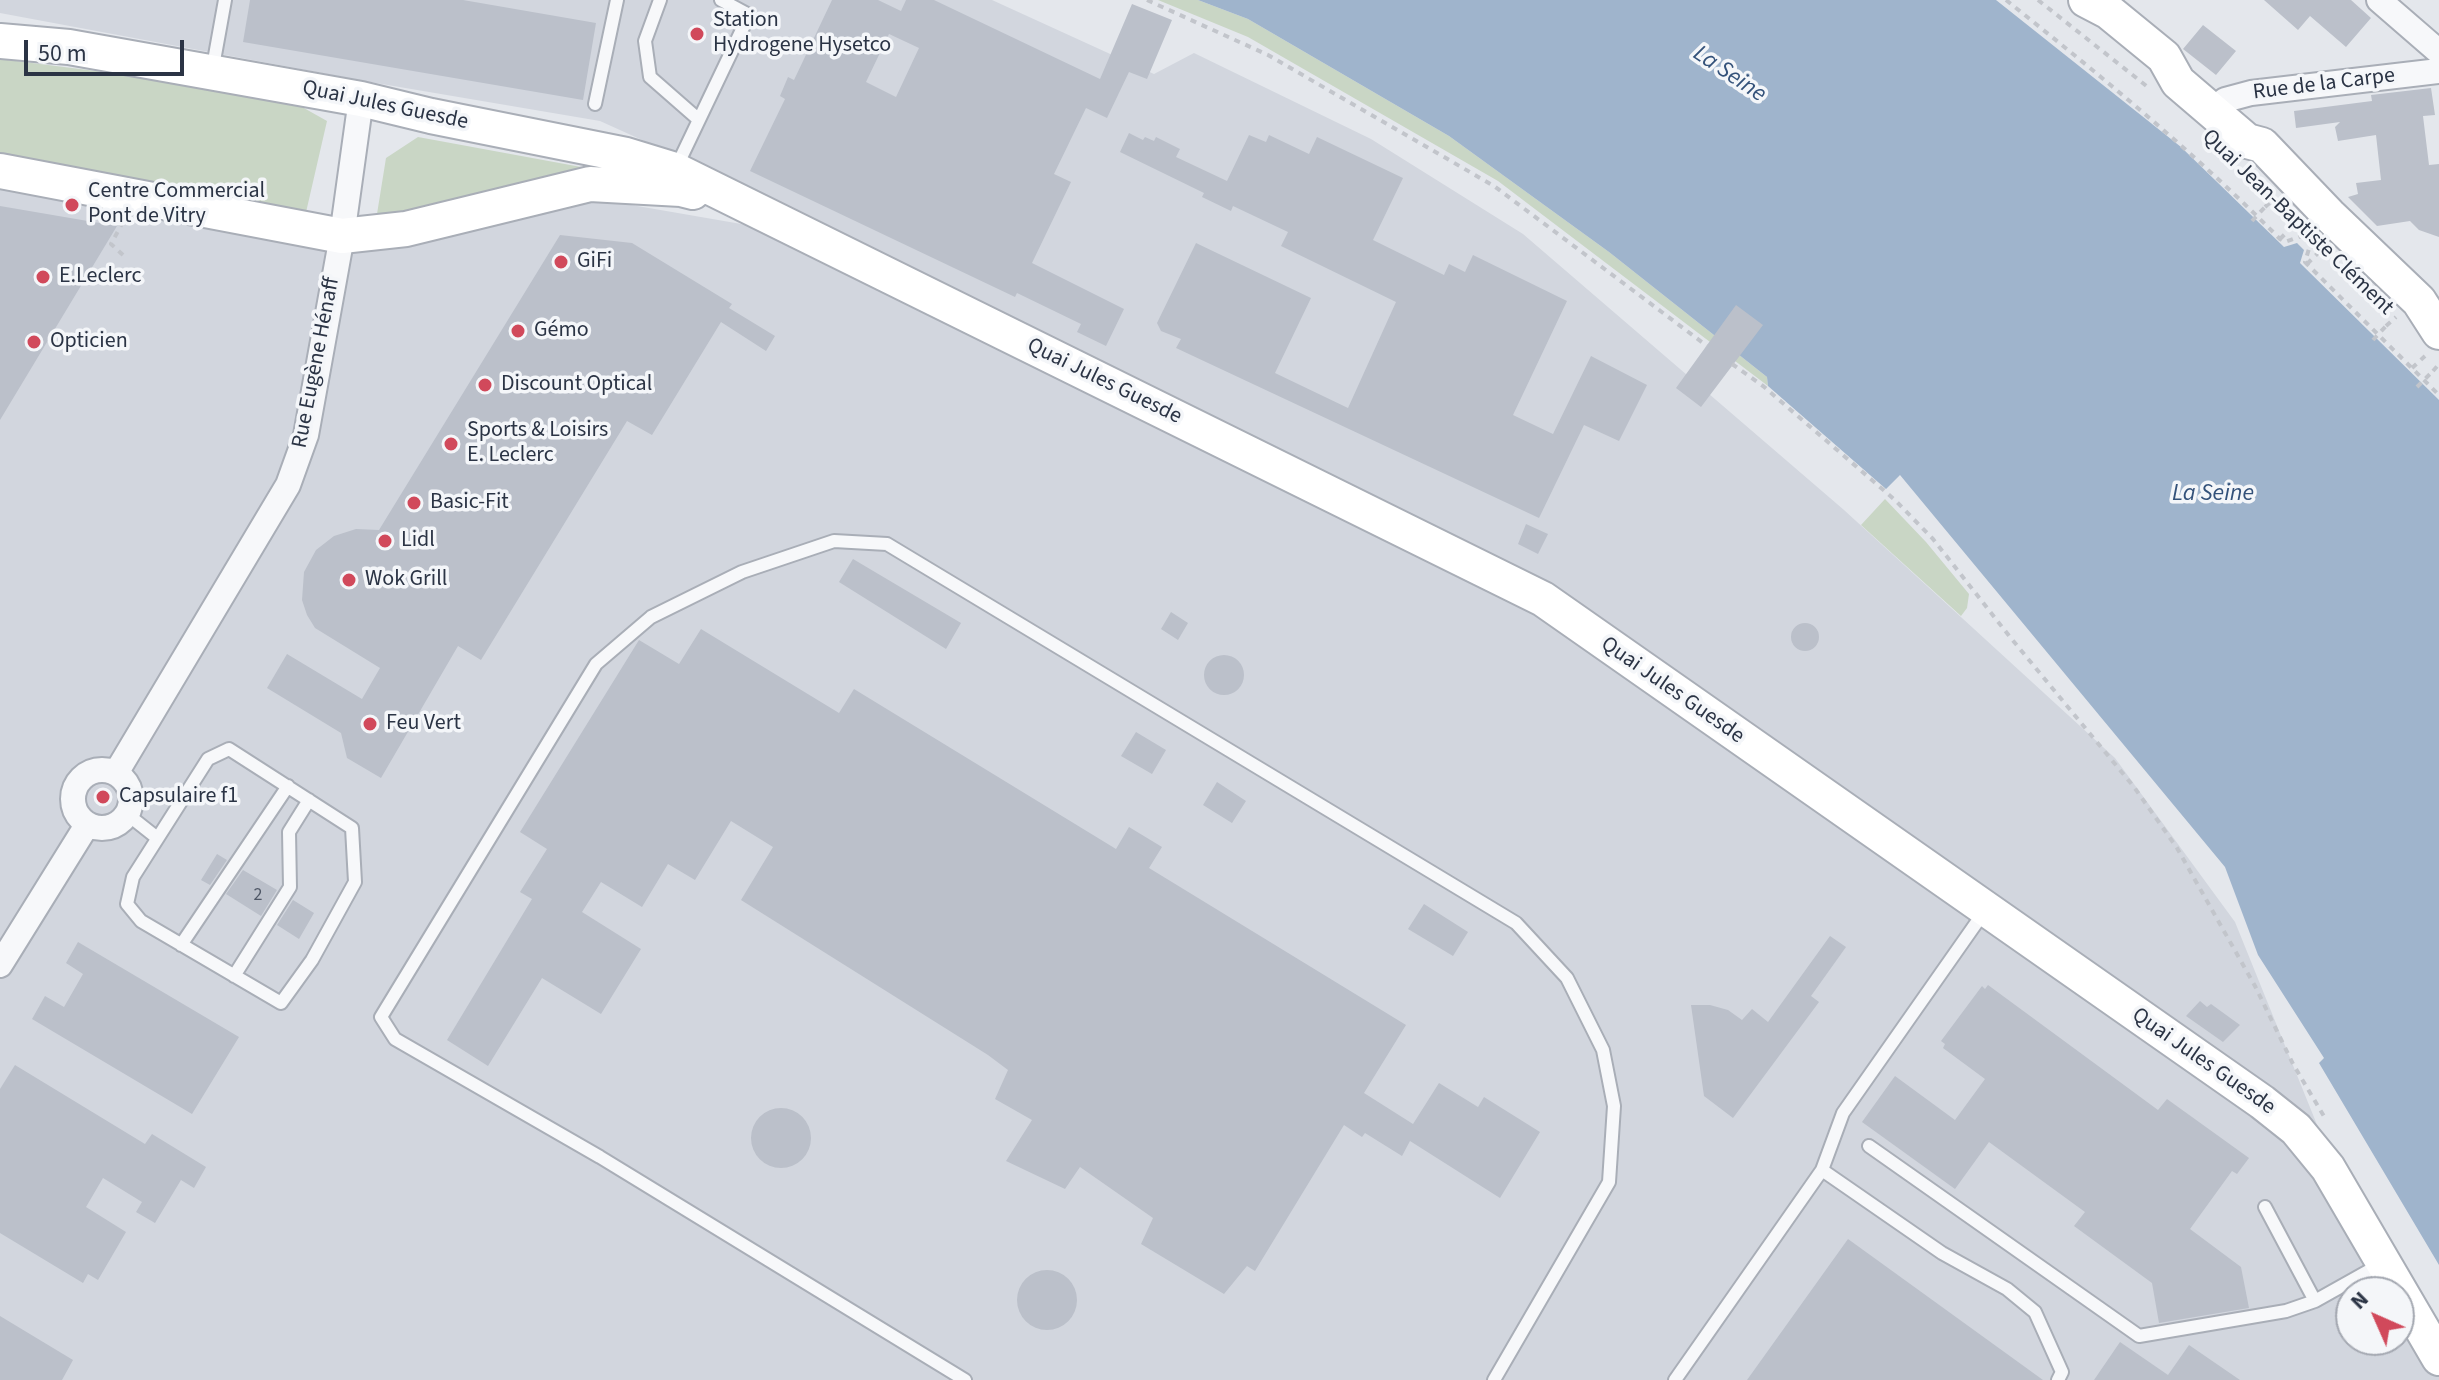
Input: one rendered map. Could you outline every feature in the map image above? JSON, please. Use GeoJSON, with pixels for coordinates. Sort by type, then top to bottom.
{"type":"FeatureCollection","features":[{"type":"Feature","properties":{"kind":"main road","name":"Quai Jean-Baptiste Clément"},"geometry":{"type":"LineString","coordinates":[[2079,0],[2095,30],[2165,87],[2214,111],[2247,141],[2262,145],[2329,215],[2419,301],[2431,330]]}},
{"type":"Feature","properties":{"kind":"main road","name":"Quai Jean-Baptiste Clément"},"geometry":{"type":"LineString","coordinates":[[2086,0],[2109,12],[2164,57],[2165,87]]}},
{"type":"Feature","properties":{"kind":"main road","name":"Quai Jules Guesde"},"geometry":{"type":"LineString","coordinates":[[0,41],[69,47],[361,99],[626,155],[675,170],[1543,599],[2250,1093],[2296,1129],[2328,1168],[2439,1358]]}},
{"type":"Feature","properties":{"kind":"main road","name":"Quai Jules Guesde"},"geometry":{"type":"LineString","coordinates":[[0,171],[342,236],[406,229],[590,184],[681,189],[759,211]]}},
{"type":"Feature","properties":{"kind":"street"},"geometry":{"type":"LineString","coordinates":[[2379,0],[2439,52]]}},
{"type":"Feature","properties":{"kind":"street","name":"Rue de la Carpe"},"geometry":{"type":"LineString","coordinates":[[2214,111],[2225,100],[2251,93],[2439,71]]}},
{"type":"Feature","properties":{"kind":"street","name":"Rue Eugène Hénaff"},"geometry":{"type":"LineString","coordinates":[[116,773],[288,485],[306,435],[342,236],[361,99]]}},
{"type":"Feature","properties":{"kind":"street"},"geometry":{"type":"LineString","coordinates":[[90,772],[116,773],[129,786],[131,805],[127,814],[109,828],[87,825],[75,811],[73,793],[76,784],[90,772]]}},
{"type":"Feature","properties":{"kind":"street"},"geometry":{"type":"LineString","coordinates":[[0,965],[87,825]]}},
{"type":"Feature","properties":{"kind":"lane"},"geometry":{"type":"LineString","coordinates":[[212,73],[225,0]]}},
{"type":"Feature","properties":{"kind":"lane"},"geometry":{"type":"LineString","coordinates":[[595,104],[617,0]]}},
{"type":"Feature","properties":{"kind":"lane"},"geometry":{"type":"LineString","coordinates":[[660,0],[645,41],[650,77],[698,119]]}},
{"type":"Feature","properties":{"kind":"lane"},"geometry":{"type":"LineString","coordinates":[[675,170],[749,15],[721,0]]}},
{"type":"Feature","properties":{"kind":"lane"},"geometry":{"type":"LineString","coordinates":[[965,1380],[600,1157],[395,1039],[381,1017],[596,664],[651,617],[742,572],[834,541],[887,544],[1516,923],[1567,978],[1603,1050],[1614,1106],[1609,1182],[1494,1380]]}},
{"type":"Feature","properties":{"kind":"lane"},"geometry":{"type":"LineString","coordinates":[[229,749],[309,800],[352,828],[355,882],[312,960],[281,1003],[141,921],[127,904],[133,877],[208,759],[229,749]]}},
{"type":"Feature","properties":{"kind":"lane"},"geometry":{"type":"LineString","coordinates":[[181,945],[288,786]]}},
{"type":"Feature","properties":{"kind":"lane"},"geometry":{"type":"LineString","coordinates":[[234,976],[290,887],[289,832],[309,800]]}},
{"type":"Feature","properties":{"kind":"lane"},"geometry":{"type":"LineString","coordinates":[[127,814],[156,837]]}},
{"type":"Feature","properties":{"kind":"lane"},"geometry":{"type":"LineString","coordinates":[[1675,1380],[1822,1170],[1843,1113],[1986,909]]}},
{"type":"Feature","properties":{"kind":"lane"},"geometry":{"type":"LineString","coordinates":[[1869,1146],[2139,1336],[2286,1311],[2315,1301],[2384,1263]]}},
{"type":"Feature","properties":{"kind":"lane"},"geometry":{"type":"LineString","coordinates":[[1822,1170],[1942,1253],[2007,1289],[2035,1312],[2062,1372],[2058,1380]]}},
{"type":"Feature","properties":{"kind":"lane"},"geometry":{"type":"LineString","coordinates":[[2265,1207],[2315,1301]]}},
{"type":"Feature","properties":{"kind":"path"},"geometry":{"type":"LineString","coordinates":[[1147,0],[1268,55],[1494,186],[1707,346]]}},
{"type":"Feature","properties":{"kind":"path"},"geometry":{"type":"LineString","coordinates":[[2006,0],[2194,154],[2280,239],[2285,242],[2304,235],[2311,242],[2305,262],[2439,395]]}},
{"type":"Feature","properties":{"kind":"path"},"geometry":{"type":"LineString","coordinates":[[2038,0],[2165,87]]}},
{"type":"Feature","properties":{"kind":"path","name":"Quai Jean-Baptiste Clément"},"geometry":{"type":"LineString","coordinates":[[2252,221],[2275,198],[2282,205]]}},
{"type":"Feature","properties":{"kind":"path","name":"Quai Jean-Baptiste Clément"},"geometry":{"type":"LineString","coordinates":[[2290,213],[2333,256]]}},
{"type":"Feature","properties":{"kind":"path"},"geometry":{"type":"LineString","coordinates":[[2280,239],[2298,221]]}},
{"type":"Feature","properties":{"kind":"path"},"geometry":{"type":"LineString","coordinates":[[123,223],[111,244],[123,255]]}},
{"type":"Feature","properties":{"kind":"path"},"geometry":{"type":"LineString","coordinates":[[2307,264],[2324,247]]}},
{"type":"Feature","properties":{"kind":"path","name":"Quai Jean-Baptiste Clément"},"geometry":{"type":"LineString","coordinates":[[2373,340],[2396,317],[2431,330]]}},
{"type":"Feature","properties":{"kind":"path"},"geometry":{"type":"LineString","coordinates":[[2412,368],[2431,330]]}},
{"type":"Feature","properties":{"kind":"path"},"geometry":{"type":"LineString","coordinates":[[1732,364],[1763,386],[1895,500],[1933,539],[2134,787],[2177,848],[2232,945]]}},
{"type":"Feature","properties":{"kind":"path"},"geometry":{"type":"LineString","coordinates":[[2417,387],[2439,364]]}},
{"type":"Feature","properties":{"kind":"shaded area"},"geometry":{"type":"Polygon","coordinates":[[[0,0],[992,0],[1154,74],[1194,53],[1371,139],[1523,234],[1844,510],[2115,758],[2235,922],[2324,1142],[2399,1276],[2335,1276],[2335,1356],[2415,1356],[2415,1305],[2439,1348],[2439,1380],[0,1380],[0,188],[309,244],[597,199],[747,225],[766,196],[600,121],[0,13],[0,0]]]}},
{"type":"Feature","properties":{"kind":"green space"},"geometry":{"type":"Polygon","coordinates":[[[1158,0],[1198,0],[1248,19],[1449,136],[1609,252],[1767,377],[1768,386],[1498,181],[1248,37],[1158,0]]]}},
{"type":"Feature","properties":{"kind":"green space"},"geometry":{"type":"Polygon","coordinates":[[[0,59],[120,74],[295,103],[327,121],[304,221],[0,161],[0,59]]]}},
{"type":"Feature","properties":{"kind":"green space"},"geometry":{"type":"Polygon","coordinates":[[[418,137],[592,169],[595,174],[387,216],[377,214],[386,158],[418,137]]]}},
{"type":"Feature","properties":{"kind":"green space"},"geometry":{"type":"Polygon","coordinates":[[[1885,499],[1969,594],[1967,608],[1961,616],[1861,525],[1885,499]]]}},
{"type":"Feature","properties":{"kind":"water","name":"La Seine"},"geometry":{"type":"Polygon","coordinates":[[[1198,0],[1996,0],[2181,147],[2284,247],[2297,243],[2304,250],[2300,263],[2439,400],[2439,1265],[2319,1063],[2324,1058],[2258,955],[2225,867],[1900,475],[1886,489],[1768,386],[1767,377],[1609,252],[1449,136],[1248,19],[1198,0]]]}},
{"type":"Feature","properties":{"kind":"building"},"geometry":{"type":"Polygon","coordinates":[[[250,0],[463,0],[596,23],[583,100],[243,42],[250,0]]]}},
{"type":"Feature","properties":{"kind":"building"},"geometry":{"type":"Polygon","coordinates":[[[832,0],[878,0],[901,11],[906,0],[934,0],[1100,79],[1132,4],[1172,20],[1147,79],[1129,72],[1107,118],[1086,108],[1054,174],[1071,182],[1032,263],[1124,309],[1106,346],[1077,332],[1081,324],[1017,293],[1015,297],[750,171],[785,99],[780,96],[788,77],[794,80],[832,0]],[[889,34],[866,82],[896,97],[919,48],[889,34]]]}},
{"type":"Feature","properties":{"kind":"building"},"geometry":{"type":"Polygon","coordinates":[[[2264,0],[2351,0],[2371,18],[2346,47],[2310,16],[2298,30],[2264,0]]]}},
{"type":"Feature","properties":{"kind":"building"},"geometry":{"type":"Polygon","coordinates":[[[2203,25],[2236,51],[2216,75],[2183,49],[2203,25]]]}},
{"type":"Feature","properties":{"kind":"building"},"geometry":{"type":"Polygon","coordinates":[[[2431,88],[2435,115],[2423,116],[2429,165],[2439,164],[2439,237],[2419,230],[2410,221],[2377,226],[2348,197],[2358,194],[2356,183],[2381,180],[2376,135],[2338,141],[2335,127],[2340,122],[2296,128],[2294,111],[2372,101],[2371,95],[2431,88]]]}},
{"type":"Feature","properties":{"kind":"building"},"geometry":{"type":"Polygon","coordinates":[[[1129,133],[1143,140],[1145,137],[1154,141],[1156,137],[1180,149],[1176,157],[1227,181],[1249,135],[1266,142],[1269,135],[1309,154],[1317,137],[1403,178],[1373,240],[1444,275],[1449,264],[1465,272],[1473,255],[1567,301],[1513,415],[1553,434],[1591,356],[1647,385],[1619,441],[1584,425],[1539,518],[1176,348],[1181,339],[1161,331],[1157,323],[1196,243],[1311,298],[1275,373],[1348,408],[1396,302],[1281,246],[1288,232],[1233,206],[1231,211],[1202,197],[1204,193],[1120,152],[1129,133]]]}},
{"type":"Feature","properties":{"kind":"building","name":"E.Leclerc"},"geometry":{"type":"Polygon","coordinates":[[[0,206],[117,226],[0,420],[0,206]]]}},
{"type":"Feature","properties":{"kind":"building"},"geometry":{"type":"Polygon","coordinates":[[[560,235],[632,243],[732,304],[729,308],[775,336],[766,351],[721,322],[652,435],[627,421],[481,660],[458,646],[381,778],[347,758],[341,733],[267,688],[287,654],[362,699],[380,668],[315,628],[302,600],[304,572],[316,550],[334,536],[356,529],[379,530],[560,235]]]}},
{"type":"Feature","properties":{"kind":"building"},"geometry":{"type":"Polygon","coordinates":[[[1736,305],[1763,325],[1701,407],[1676,388],[1736,305]]]}},
{"type":"Feature","properties":{"kind":"building"},"geometry":{"type":"Polygon","coordinates":[[[1526,524],[1548,534],[1538,554],[1518,544],[1526,524]]]}},
{"type":"Feature","properties":{"kind":"building"},"geometry":{"type":"Polygon","coordinates":[[[853,559],[961,623],[946,649],[839,582],[853,559]]]}},
{"type":"Feature","properties":{"kind":"building"},"geometry":{"type":"Polygon","coordinates":[[[1171,612],[1188,623],[1178,640],[1161,629],[1171,612]]]}},
{"type":"Feature","properties":{"kind":"building"},"geometry":{"type":"Polygon","coordinates":[[[1805,623],[1815,627],[1819,637],[1815,647],[1805,651],[1795,647],[1791,637],[1795,627],[1805,623]]]}},
{"type":"Feature","properties":{"kind":"building"},"geometry":{"type":"Polygon","coordinates":[[[701,629],[839,713],[854,689],[1116,849],[1129,827],[1162,847],[1149,868],[1406,1025],[1364,1093],[1413,1124],[1439,1083],[1478,1107],[1484,1097],[1540,1132],[1500,1198],[1410,1141],[1402,1156],[1365,1133],[1362,1137],[1344,1125],[1255,1271],[1247,1266],[1224,1294],[1141,1244],[1153,1218],[1080,1167],[1065,1189],[1006,1161],[1032,1120],[995,1099],[1008,1070],[741,900],[773,847],[731,821],[695,880],[668,864],[642,907],[601,882],[582,912],[641,949],[601,1014],[542,978],[488,1066],[447,1040],[532,899],[520,892],[547,849],[520,832],[639,640],[679,664],[701,629]]]}},
{"type":"Feature","properties":{"kind":"building"},"geometry":{"type":"Polygon","coordinates":[[[1224,655],[1238,661],[1244,675],[1238,689],[1224,695],[1210,689],[1204,675],[1210,661],[1224,655]]]}},
{"type":"Feature","properties":{"kind":"building"},"geometry":{"type":"Polygon","coordinates":[[[1136,732],[1166,750],[1152,774],[1121,756],[1136,732]]]}},
{"type":"Feature","properties":{"kind":"building"},"geometry":{"type":"Polygon","coordinates":[[[1217,782],[1246,801],[1232,823],[1203,805],[1217,782]]]}},
{"type":"Feature","properties":{"kind":"building"},"geometry":{"type":"Polygon","coordinates":[[[217,854],[227,860],[210,885],[201,880],[217,854]]]}},
{"type":"Feature","properties":{"kind":"building"},"geometry":{"type":"Polygon","coordinates":[[[243,870],[277,890],[261,916],[226,894],[243,870]]]}},
{"type":"Feature","properties":{"kind":"building"},"geometry":{"type":"Polygon","coordinates":[[[293,900],[314,913],[299,939],[277,925],[293,900]]]}},
{"type":"Feature","properties":{"kind":"building"},"geometry":{"type":"Polygon","coordinates":[[[1424,904],[1468,932],[1453,956],[1408,929],[1424,904]]]}},
{"type":"Feature","properties":{"kind":"building"},"geometry":{"type":"Polygon","coordinates":[[[1830,936],[1846,947],[1811,996],[1819,1002],[1733,1118],[1704,1096],[1691,1005],[1710,1005],[1728,1010],[1742,1020],[1752,1009],[1768,1022],[1830,936]]]}},
{"type":"Feature","properties":{"kind":"building"},"geometry":{"type":"Polygon","coordinates":[[[78,942],[239,1037],[192,1114],[32,1019],[45,996],[64,1007],[83,974],[66,963],[78,942]]]}},
{"type":"Feature","properties":{"kind":"building"},"geometry":{"type":"Polygon","coordinates":[[[1988,985],[2158,1110],[2167,1099],[2249,1158],[2237,1174],[2232,1171],[2190,1229],[2241,1267],[2249,1308],[2159,1323],[2152,1283],[2074,1226],[2085,1212],[1989,1142],[1955,1189],[1862,1122],[1895,1076],[1955,1120],[1985,1079],[1943,1048],[1945,1044],[1941,1041],[1982,986],[1985,989],[1988,985]]]}},
{"type":"Feature","properties":{"kind":"building"},"geometry":{"type":"Polygon","coordinates":[[[2200,1001],[2207,1007],[2211,1004],[2240,1025],[2223,1042],[2186,1016],[2200,1001]]]}},
{"type":"Feature","properties":{"kind":"building"},"geometry":{"type":"Polygon","coordinates":[[[15,1065],[145,1144],[152,1134],[206,1167],[194,1188],[181,1180],[155,1223],[136,1212],[142,1202],[103,1178],[86,1207],[126,1232],[98,1280],[88,1274],[83,1283],[0,1233],[0,1089],[15,1065]]]}},
{"type":"Feature","properties":{"kind":"building"},"geometry":{"type":"Polygon","coordinates":[[[781,1108],[792,1110],[802,1117],[809,1127],[809,1149],[802,1159],[792,1166],[781,1168],[770,1166],[760,1159],[753,1149],[751,1138],[753,1127],[760,1117],[770,1110],[781,1108]]]}},
{"type":"Feature","properties":{"kind":"building"},"geometry":{"type":"Polygon","coordinates":[[[1848,1239],[2043,1380],[1747,1380],[1848,1239]]]}},
{"type":"Feature","properties":{"kind":"building"},"geometry":{"type":"Polygon","coordinates":[[[1047,1270],[1068,1279],[1077,1300],[1068,1321],[1047,1330],[1026,1321],[1017,1300],[1026,1279],[1047,1270]]]}},
{"type":"Feature","properties":{"kind":"building"},"geometry":{"type":"Polygon","coordinates":[[[0,1316],[73,1360],[62,1380],[0,1380],[0,1316]]]}},
{"type":"Feature","properties":{"kind":"building"},"geometry":{"type":"Polygon","coordinates":[[[2120,1342],[2168,1375],[2189,1345],[2240,1380],[2094,1380],[2120,1342]]]}},
{"type":"Feature","properties":{"kind":"place","name":"Station Hydrogene Hysetco"},"geometry":{"type":"Point","coordinates":[697,34]}},
{"type":"Feature","properties":{"kind":"place","name":"Centre Commercial Pont de Vitry"},"geometry":{"type":"Point","coordinates":[72,205]}},
{"type":"Feature","properties":{"kind":"place","name":"GiFi"},"geometry":{"type":"Point","coordinates":[561,262]}},
{"type":"Feature","properties":{"kind":"place","name":"E.Leclerc"},"geometry":{"type":"Point","coordinates":[43,277]}},
{"type":"Feature","properties":{"kind":"place","name":"Gémo"},"geometry":{"type":"Point","coordinates":[518,331]}},
{"type":"Feature","properties":{"kind":"place","name":"Opticien"},"geometry":{"type":"Point","coordinates":[34,342]}},
{"type":"Feature","properties":{"kind":"place","name":"Discount Optical"},"geometry":{"type":"Point","coordinates":[485,385]}},
{"type":"Feature","properties":{"kind":"place","name":"Sports & Loisirs E. Leclerc"},"geometry":{"type":"Point","coordinates":[451,444]}},
{"type":"Feature","properties":{"kind":"place","name":"Basic-Fit"},"geometry":{"type":"Point","coordinates":[414,503]}},
{"type":"Feature","properties":{"kind":"place","name":"Lidl"},"geometry":{"type":"Point","coordinates":[385,541]}},
{"type":"Feature","properties":{"kind":"place","name":"Wok Grill"},"geometry":{"type":"Point","coordinates":[349,580]}},
{"type":"Feature","properties":{"kind":"place","name":"Feu Vert"},"geometry":{"type":"Point","coordinates":[370,724]}},
{"type":"Feature","properties":{"kind":"place","name":"Capsulaire f1"},"geometry":{"type":"Point","coordinates":[103,797]}}]}
